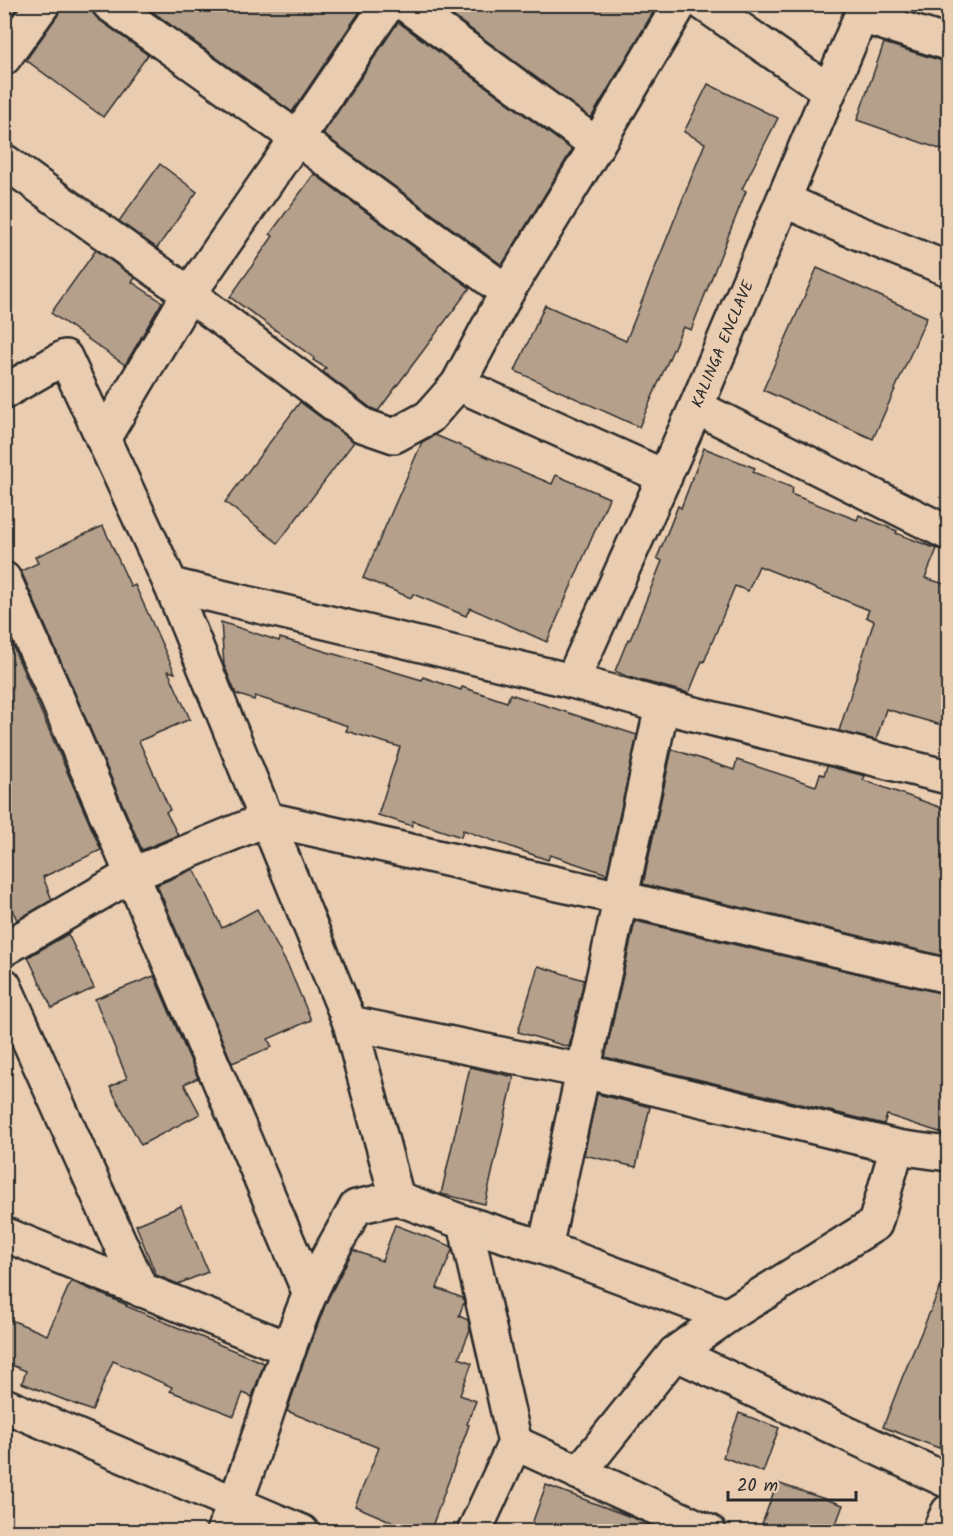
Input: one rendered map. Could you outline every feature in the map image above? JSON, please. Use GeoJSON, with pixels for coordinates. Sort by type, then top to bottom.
{"type":"FeatureCollection","features":[{"type":"Feature","properties":{"kind":"street"},"geometry":{"type":"LineString","coordinates":[[4,58],[43,4]]}},
{"type":"Feature","properties":{"kind":"street"},"geometry":{"type":"LineString","coordinates":[[109,4],[507,292]]}},
{"type":"Feature","properties":{"kind":"street"},"geometry":{"type":"LineString","coordinates":[[103,439],[189,294],[388,4]]}},
{"type":"Feature","properties":{"kind":"street"},"geometry":{"type":"LineString","coordinates":[[405,4],[597,145]]}},
{"type":"Feature","properties":{"kind":"street"},"geometry":{"type":"LineString","coordinates":[[4,161],[189,294],[362,425],[394,436],[429,417],[458,384],[507,292],[680,4]]}},
{"type":"Feature","properties":{"kind":"street"},"geometry":{"type":"LineString","coordinates":[[704,4],[829,91]]}},
{"type":"Feature","properties":{"kind":"street"},"geometry":{"type":"LineString","coordinates":[[864,10],[948,43]]}},
{"type":"Feature","properties":{"kind":"street","name":"KALINGA ENCLAVE"},"geometry":{"type":"LineString","coordinates":[[572,681],[696,407],[864,10]]}},
{"type":"Feature","properties":{"kind":"street"},"geometry":{"type":"LineString","coordinates":[[784,200],[948,269]]}},
{"type":"Feature","properties":{"kind":"street"},"geometry":{"type":"LineString","coordinates":[[4,392],[65,357],[171,585],[350,1023],[397,1198]]}},
{"type":"Feature","properties":{"kind":"street"},"geometry":{"type":"LineString","coordinates":[[458,384],[665,477]]}},
{"type":"Feature","properties":{"kind":"street"},"geometry":{"type":"LineString","coordinates":[[696,407],[948,533]]}},
{"type":"Feature","properties":{"kind":"street"},"geometry":{"type":"LineString","coordinates":[[4,579],[310,1294]]}},
{"type":"Feature","properties":{"kind":"street"},"geometry":{"type":"LineString","coordinates":[[171,585],[572,681],[662,706],[948,777]]}},
{"type":"Feature","properties":{"kind":"street"},"geometry":{"type":"LineString","coordinates":[[545,1248],[662,706]]}},
{"type":"Feature","properties":{"kind":"street"},"geometry":{"type":"LineString","coordinates":[[4,949],[132,874],[267,819],[621,898],[948,976]]}},
{"type":"Feature","properties":{"kind":"street"},"geometry":{"type":"LineString","coordinates":[[4,985],[141,1290]]}},
{"type":"Feature","properties":{"kind":"street"},"geometry":{"type":"LineString","coordinates":[[350,1023],[583,1071],[897,1147],[948,1154]]}},
{"type":"Feature","properties":{"kind":"street"},"geometry":{"type":"LineString","coordinates":[[579,1473],[675,1353],[728,1316],[875,1224],[897,1147]]}},
{"type":"Feature","properties":{"kind":"street"},"geometry":{"type":"LineString","coordinates":[[229,1518],[310,1294],[356,1207],[397,1198],[465,1223],[545,1248],[728,1316]]}},
{"type":"Feature","properties":{"kind":"street"},"geometry":{"type":"LineString","coordinates":[[465,1223],[515,1443],[474,1532]]}},
{"type":"Feature","properties":{"kind":"street"},"geometry":{"type":"LineString","coordinates":[[4,1234],[289,1350]]}},
{"type":"Feature","properties":{"kind":"street"},"geometry":{"type":"LineString","coordinates":[[675,1353],[948,1480]]}},
{"type":"Feature","properties":{"kind":"street"},"geometry":{"type":"LineString","coordinates":[[4,1405],[229,1518],[302,1532]]}},
{"type":"Feature","properties":{"kind":"street"},"geometry":{"type":"LineString","coordinates":[[515,1443],[709,1532]]}},
{"type":"Feature","properties":{"kind":"street"},"geometry":{"type":"LineString","coordinates":[[939,1532],[948,1512]]}},
{"type":"Feature","properties":{"kind":"building"},"geometry":{"type":"Polygon","coordinates":[[[4,4],[20,4],[4,25],[4,4]]]}},
{"type":"Feature","properties":{"kind":"building"},"geometry":{"type":"Polygon","coordinates":[[[62,4],[91,4],[92,12],[98,19],[148,55],[103,117],[26,60],[58,15],[62,4]]]}},
{"type":"Feature","properties":{"kind":"building"},"geometry":{"type":"Polygon","coordinates":[[[142,4],[365,4],[292,112],[142,4]]]}},
{"type":"Feature","properties":{"kind":"building"},"geometry":{"type":"Polygon","coordinates":[[[437,4],[658,4],[591,118],[437,4]]]}},
{"type":"Feature","properties":{"kind":"building"},"geometry":{"type":"Polygon","coordinates":[[[398,22],[572,150],[502,265],[323,134],[398,22]]]}},
{"type":"Feature","properties":{"kind":"building"},"geometry":{"type":"Polygon","coordinates":[[[884,43],[948,61],[948,152],[857,120],[884,43]]]}},
{"type":"Feature","properties":{"kind":"building"},"geometry":{"type":"Polygon","coordinates":[[[708,84],[778,118],[742,189],[746,191],[691,330],[683,327],[639,427],[515,371],[545,305],[626,341],[705,143],[684,132],[708,84]]]}},
{"type":"Feature","properties":{"kind":"building"},"geometry":{"type":"Polygon","coordinates":[[[160,164],[197,192],[157,248],[119,221],[160,164]]]}},
{"type":"Feature","properties":{"kind":"building"},"geometry":{"type":"Polygon","coordinates":[[[314,174],[470,288],[378,411],[323,372],[326,368],[313,360],[314,358],[230,297],[273,236],[270,234],[314,174]]]}},
{"type":"Feature","properties":{"kind":"building"},"geometry":{"type":"Polygon","coordinates":[[[96,250],[135,278],[132,282],[162,302],[125,365],[51,313],[96,250]]]}},
{"type":"Feature","properties":{"kind":"building"},"geometry":{"type":"Polygon","coordinates":[[[817,268],[927,317],[873,439],[763,390],[817,268]]]}},
{"type":"Feature","properties":{"kind":"building"},"geometry":{"type":"Polygon","coordinates":[[[300,402],[354,442],[278,543],[225,502],[300,402]]]}},
{"type":"Feature","properties":{"kind":"building"},"geometry":{"type":"Polygon","coordinates":[[[435,435],[552,484],[556,475],[609,498],[547,642],[470,608],[466,616],[413,594],[411,598],[363,578],[422,442],[435,435]]]}},
{"type":"Feature","properties":{"kind":"building"},"geometry":{"type":"Polygon","coordinates":[[[704,448],[755,468],[753,472],[793,488],[791,494],[857,520],[859,515],[937,549],[925,578],[948,585],[948,727],[886,709],[876,740],[839,731],[874,621],[866,617],[869,610],[759,566],[748,591],[735,586],[689,693],[628,677],[615,671],[662,561],[657,558],[678,506],[681,508],[704,448]]]}},
{"type":"Feature","properties":{"kind":"building"},"geometry":{"type":"Polygon","coordinates":[[[103,526],[131,587],[135,585],[175,673],[168,671],[190,719],[139,741],[170,810],[166,812],[178,835],[142,850],[21,571],[38,563],[35,557],[103,526]]]}},
{"type":"Feature","properties":{"kind":"building"},"geometry":{"type":"Polygon","coordinates":[[[221,622],[279,641],[280,638],[422,680],[423,677],[461,690],[462,687],[507,702],[510,694],[637,735],[607,874],[550,855],[548,860],[463,830],[461,837],[413,821],[412,826],[378,815],[400,747],[346,731],[348,726],[255,696],[254,700],[236,694],[224,665],[221,622]]]}},
{"type":"Feature","properties":{"kind":"building"},"geometry":{"type":"Polygon","coordinates":[[[4,626],[101,850],[43,877],[52,900],[17,920],[4,891],[4,626]]]}},
{"type":"Feature","properties":{"kind":"building"},"geometry":{"type":"Polygon","coordinates":[[[672,749],[734,770],[737,760],[816,786],[820,774],[824,775],[827,766],[865,776],[863,780],[948,810],[948,957],[643,884],[672,749]]]}},
{"type":"Feature","properties":{"kind":"building"},"geometry":{"type":"Polygon","coordinates":[[[194,869],[222,928],[257,909],[289,968],[311,1020],[268,1039],[272,1047],[232,1063],[157,885],[194,869]]]}},
{"type":"Feature","properties":{"kind":"building"},"geometry":{"type":"Polygon","coordinates":[[[635,921],[948,994],[948,1135],[887,1115],[884,1124],[605,1057],[635,921]]]}},
{"type":"Feature","properties":{"kind":"building"},"geometry":{"type":"Polygon","coordinates":[[[68,934],[94,988],[52,1008],[28,957],[68,934]]]}},
{"type":"Feature","properties":{"kind":"building"},"geometry":{"type":"Polygon","coordinates":[[[538,966],[584,980],[569,1047],[518,1032],[538,966]]]}},
{"type":"Feature","properties":{"kind":"building"},"geometry":{"type":"Polygon","coordinates":[[[154,976],[198,1078],[184,1084],[200,1114],[141,1145],[110,1087],[127,1078],[95,999],[154,976]]]}},
{"type":"Feature","properties":{"kind":"building"},"geometry":{"type":"Polygon","coordinates":[[[470,1067],[514,1077],[485,1204],[441,1194],[470,1067]]]}},
{"type":"Feature","properties":{"kind":"building"},"geometry":{"type":"Polygon","coordinates":[[[597,1094],[650,1107],[636,1167],[584,1155],[597,1094]]]}},
{"type":"Feature","properties":{"kind":"building"},"geometry":{"type":"Polygon","coordinates":[[[181,1206],[208,1272],[178,1284],[156,1275],[136,1225],[181,1206]]]}},
{"type":"Feature","properties":{"kind":"building"},"geometry":{"type":"Polygon","coordinates":[[[395,1225],[451,1246],[452,1250],[437,1288],[463,1298],[464,1302],[459,1316],[468,1320],[470,1330],[459,1358],[472,1363],[460,1395],[476,1401],[430,1532],[416,1532],[355,1506],[379,1448],[287,1411],[326,1303],[353,1250],[382,1261],[395,1225]]]}},
{"type":"Feature","properties":{"kind":"building"},"geometry":{"type":"Polygon","coordinates":[[[948,1269],[948,1422],[939,1448],[883,1427],[948,1269]]]}},
{"type":"Feature","properties":{"kind":"building"},"geometry":{"type":"Polygon","coordinates":[[[71,1281],[264,1363],[252,1397],[243,1393],[234,1416],[170,1391],[172,1387],[113,1361],[92,1411],[22,1383],[26,1371],[4,1362],[4,1317],[47,1335],[71,1281]]]}},
{"type":"Feature","properties":{"kind":"building"},"geometry":{"type":"Polygon","coordinates":[[[739,1413],[779,1428],[763,1472],[723,1457],[739,1413]]]}},
{"type":"Feature","properties":{"kind":"building"},"geometry":{"type":"Polygon","coordinates":[[[777,1483],[843,1505],[833,1532],[759,1532],[777,1483]]]}},
{"type":"Feature","properties":{"kind":"building"},"geometry":{"type":"Polygon","coordinates":[[[546,1485],[636,1519],[660,1532],[529,1532],[546,1485]]]}}]}
